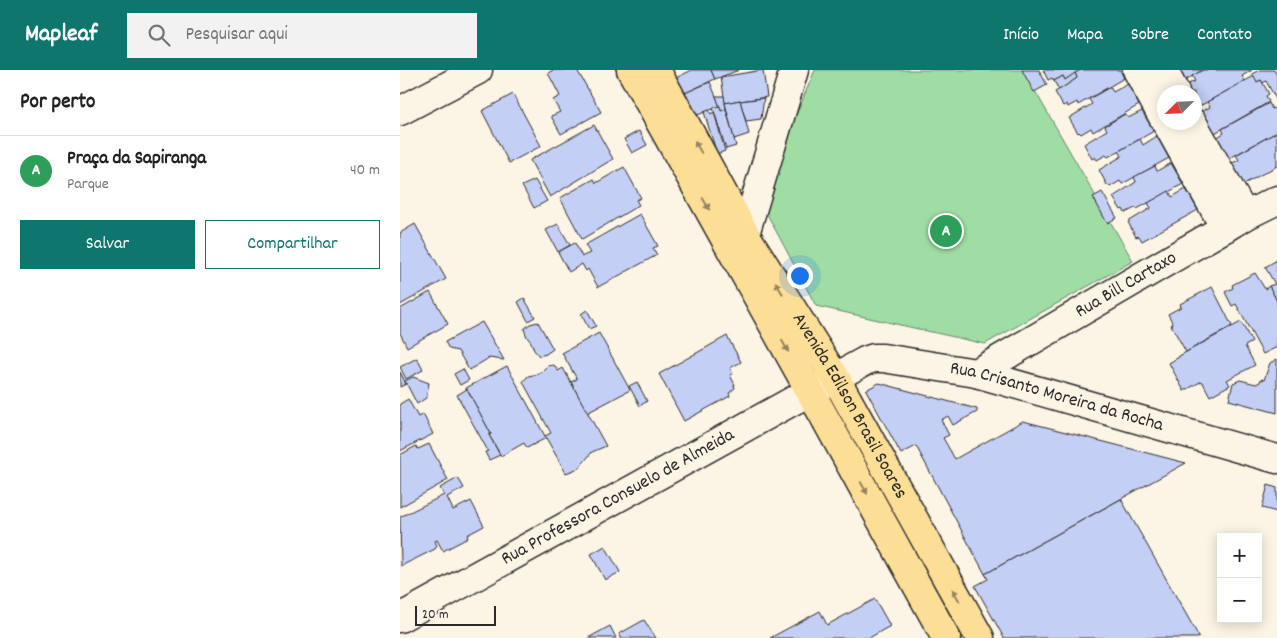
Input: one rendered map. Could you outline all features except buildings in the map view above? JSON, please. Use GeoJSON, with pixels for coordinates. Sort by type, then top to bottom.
{"type":"FeatureCollection","features":[{"type":"Feature","properties":{"kind":"main road","name":"Avenida Edilson Brasil Soares"},"geometry":{"type":"LineString","coordinates":[[631,70],[737,239],[835,377],[980,638]]}},
{"type":"Feature","properties":{"kind":"main road","name":"Avenida Edilson Brasil Soares"},"geometry":{"type":"LineString","coordinates":[[656,70],[810,391],[946,638]]}},
{"type":"Feature","properties":{"kind":"street"},"geometry":{"type":"LineString","coordinates":[[400,111],[478,70]]}},
{"type":"Feature","properties":{"kind":"street"},"geometry":{"type":"LineString","coordinates":[[737,239],[794,70]]}},
{"type":"Feature","properties":{"kind":"street"},"geometry":{"type":"LineString","coordinates":[[1137,70],[1157,106]]}},
{"type":"Feature","properties":{"kind":"street"},"geometry":{"type":"LineString","coordinates":[[1163,70],[1171,85]]}},
{"type":"Feature","properties":{"kind":"street"},"geometry":{"type":"LineString","coordinates":[[1172,130],[1235,222]]}},
{"type":"Feature","properties":{"kind":"street"},"geometry":{"type":"LineString","coordinates":[[1195,130],[1235,222]]}},
{"type":"Feature","properties":{"kind":"street","name":"Rua Bill Cartaxo"},"geometry":{"type":"LineString","coordinates":[[976,373],[1235,222],[1277,200]]}},
{"type":"Feature","properties":{"kind":"street","name":"Rua Crisanto Moreira da Rocha"},"geometry":{"type":"LineString","coordinates":[[835,377],[874,358],[976,373],[1277,459]]}},
{"type":"Feature","properties":{"kind":"street","name":"Rua Professora Consuelo de Almeida"},"geometry":{"type":"LineString","coordinates":[[400,618],[835,377]]}},
{"type":"Feature","properties":{"kind":"green space"},"geometry":{"type":"Polygon","coordinates":[[[815,70],[1023,70],[1133,261],[985,344],[816,306],[760,201],[815,70]]]}},
{"type":"Feature","properties":{"kind":"place","name":"Praça da Sapiranga"},"geometry":{"type":"Point","coordinates":[946,231]}}]}
